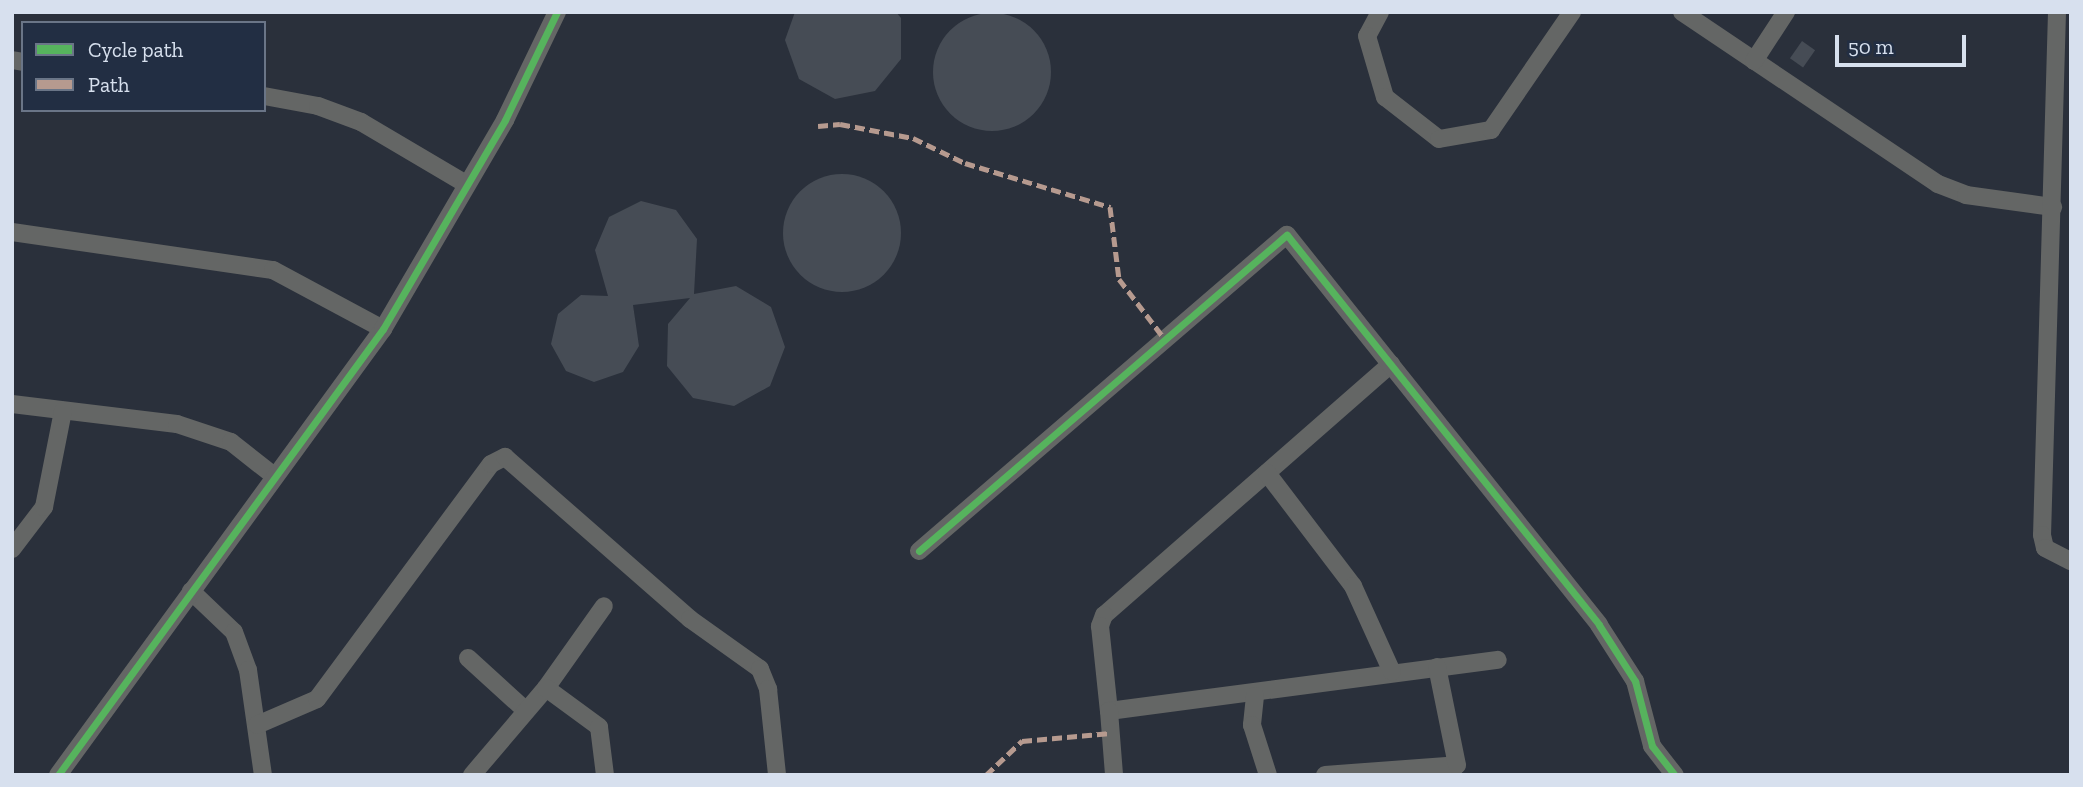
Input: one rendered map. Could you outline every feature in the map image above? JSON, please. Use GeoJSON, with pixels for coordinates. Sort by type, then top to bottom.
{"type":"FeatureCollection","features":[{"type":"Feature","properties":{"kind":"street"},"geometry":{"type":"LineString","coordinates":[[58,775],[273,475],[383,330],[505,120],[557,12]]}},
{"type":"Feature","properties":{"kind":"street"},"geometry":{"type":"LineString","coordinates":[[1380,12],[1367,36],[1385,97],[1439,139],[1491,130],[1572,12]]}},
{"type":"Feature","properties":{"kind":"street"},"geometry":{"type":"LineString","coordinates":[[1682,12],[1949,189],[2053,206]]}},
{"type":"Feature","properties":{"kind":"street"},"geometry":{"type":"LineString","coordinates":[[1754,61],[1786,12]]}},
{"type":"Feature","properties":{"kind":"street"},"geometry":{"type":"LineString","coordinates":[[2057,12],[2042,536],[2045,548],[2071,561]]}},
{"type":"Feature","properties":{"kind":"street"},"geometry":{"type":"LineString","coordinates":[[266,96],[318,106],[361,122],[466,184]]}},
{"type":"Feature","properties":{"kind":"street"},"geometry":{"type":"LineString","coordinates":[[12,232],[273,270],[383,330]]}},
{"type":"Feature","properties":{"kind":"street"},"geometry":{"type":"LineString","coordinates":[[919,551],[1283,236],[1294,238],[1599,625],[1634,681],[1652,747],[1675,775]]}},
{"type":"Feature","properties":{"kind":"street"},"geometry":{"type":"LineString","coordinates":[[1114,775],[1100,626],[1104,615],[1391,364]]}},
{"type":"Feature","properties":{"kind":"street"},"geometry":{"type":"LineString","coordinates":[[12,404],[188,427],[231,442],[273,475]]}},
{"type":"Feature","properties":{"kind":"street"},"geometry":{"type":"LineString","coordinates":[[12,549],[44,507],[63,411]]}},
{"type":"Feature","properties":{"kind":"street"},"geometry":{"type":"LineString","coordinates":[[257,725],[317,699],[491,464],[505,457],[690,619],[760,669],[768,689],[777,775]]}},
{"type":"Feature","properties":{"kind":"street"},"geometry":{"type":"LineString","coordinates":[[1267,473],[1353,586],[1392,671]]}},
{"type":"Feature","properties":{"kind":"street"},"geometry":{"type":"LineString","coordinates":[[191,591],[234,632],[248,670],[263,775]]}},
{"type":"Feature","properties":{"kind":"street"},"geometry":{"type":"LineString","coordinates":[[472,775],[524,709],[546,688],[604,606]]}},
{"type":"Feature","properties":{"kind":"street"},"geometry":{"type":"LineString","coordinates":[[468,658],[524,709]]}},
{"type":"Feature","properties":{"kind":"street"},"geometry":{"type":"LineString","coordinates":[[1109,712],[1255,696],[1392,671],[1498,660]]}},
{"type":"Feature","properties":{"kind":"street"},"geometry":{"type":"LineString","coordinates":[[1325,775],[1457,765],[1437,667]]}},
{"type":"Feature","properties":{"kind":"street"},"geometry":{"type":"LineString","coordinates":[[546,688],[598,727],[605,775]]}},
{"type":"Feature","properties":{"kind":"street"},"geometry":{"type":"LineString","coordinates":[[1255,696],[1252,725],[1268,775]]}},
{"type":"Feature","properties":{"kind":"building"},"geometry":{"type":"Polygon","coordinates":[[[795,12],[896,12],[901,18],[901,59],[875,91],[835,99],[799,79],[785,40],[795,12]]]}},
{"type":"Feature","properties":{"kind":"building"},"geometry":{"type":"Polygon","coordinates":[[[992,13],[1015,17],[1034,30],[1047,49],[1051,72],[1047,95],[1034,114],[1015,127],[992,131],[969,127],[950,114],[937,95],[933,72],[937,49],[950,30],[969,17],[992,13]]]}},
{"type":"Feature","properties":{"kind":"building"},"geometry":{"type":"Polygon","coordinates":[[[1802,41],[1815,50],[1803,67],[1790,58],[1802,41]]]}},
{"type":"Feature","properties":{"kind":"building"},"geometry":{"type":"Polygon","coordinates":[[[842,174],[853,175],[875,184],[891,200],[900,222],[900,244],[891,266],[875,282],[853,291],[842,292],[831,291],[809,282],[793,266],[784,244],[783,233],[784,222],[793,200],[809,184],[831,175],[842,174]]]}},
{"type":"Feature","properties":{"kind":"building"},"geometry":{"type":"Polygon","coordinates":[[[641,201],[676,210],[697,239],[694,294],[736,286],[771,307],[785,347],[770,386],[734,406],[693,398],[667,366],[668,324],[690,298],[633,305],[639,346],[623,372],[594,382],[566,371],[551,344],[558,314],[581,295],[608,296],[595,250],[609,217],[641,201]]]}},
{"type":"Feature","properties":{"kind":"marked path"},"geometry":{"type":"LineString","coordinates":[[818,126],[840,124],[913,138],[965,163],[1110,207],[1119,279],[1164,338]]}},
{"type":"Feature","properties":{"kind":"marked path"},"geometry":{"type":"LineString","coordinates":[[986,775],[1022,741],[1111,733]]}},
{"type":"Feature","properties":{"kind":"cycle path"},"geometry":{"type":"LineString","coordinates":[[58,775],[383,329],[505,120],[557,12]]}},
{"type":"Feature","properties":{"kind":"cycle path"},"geometry":{"type":"LineString","coordinates":[[919,551],[1287,235],[1599,625],[1635,681],[1652,746],[1675,775]]}}]}
